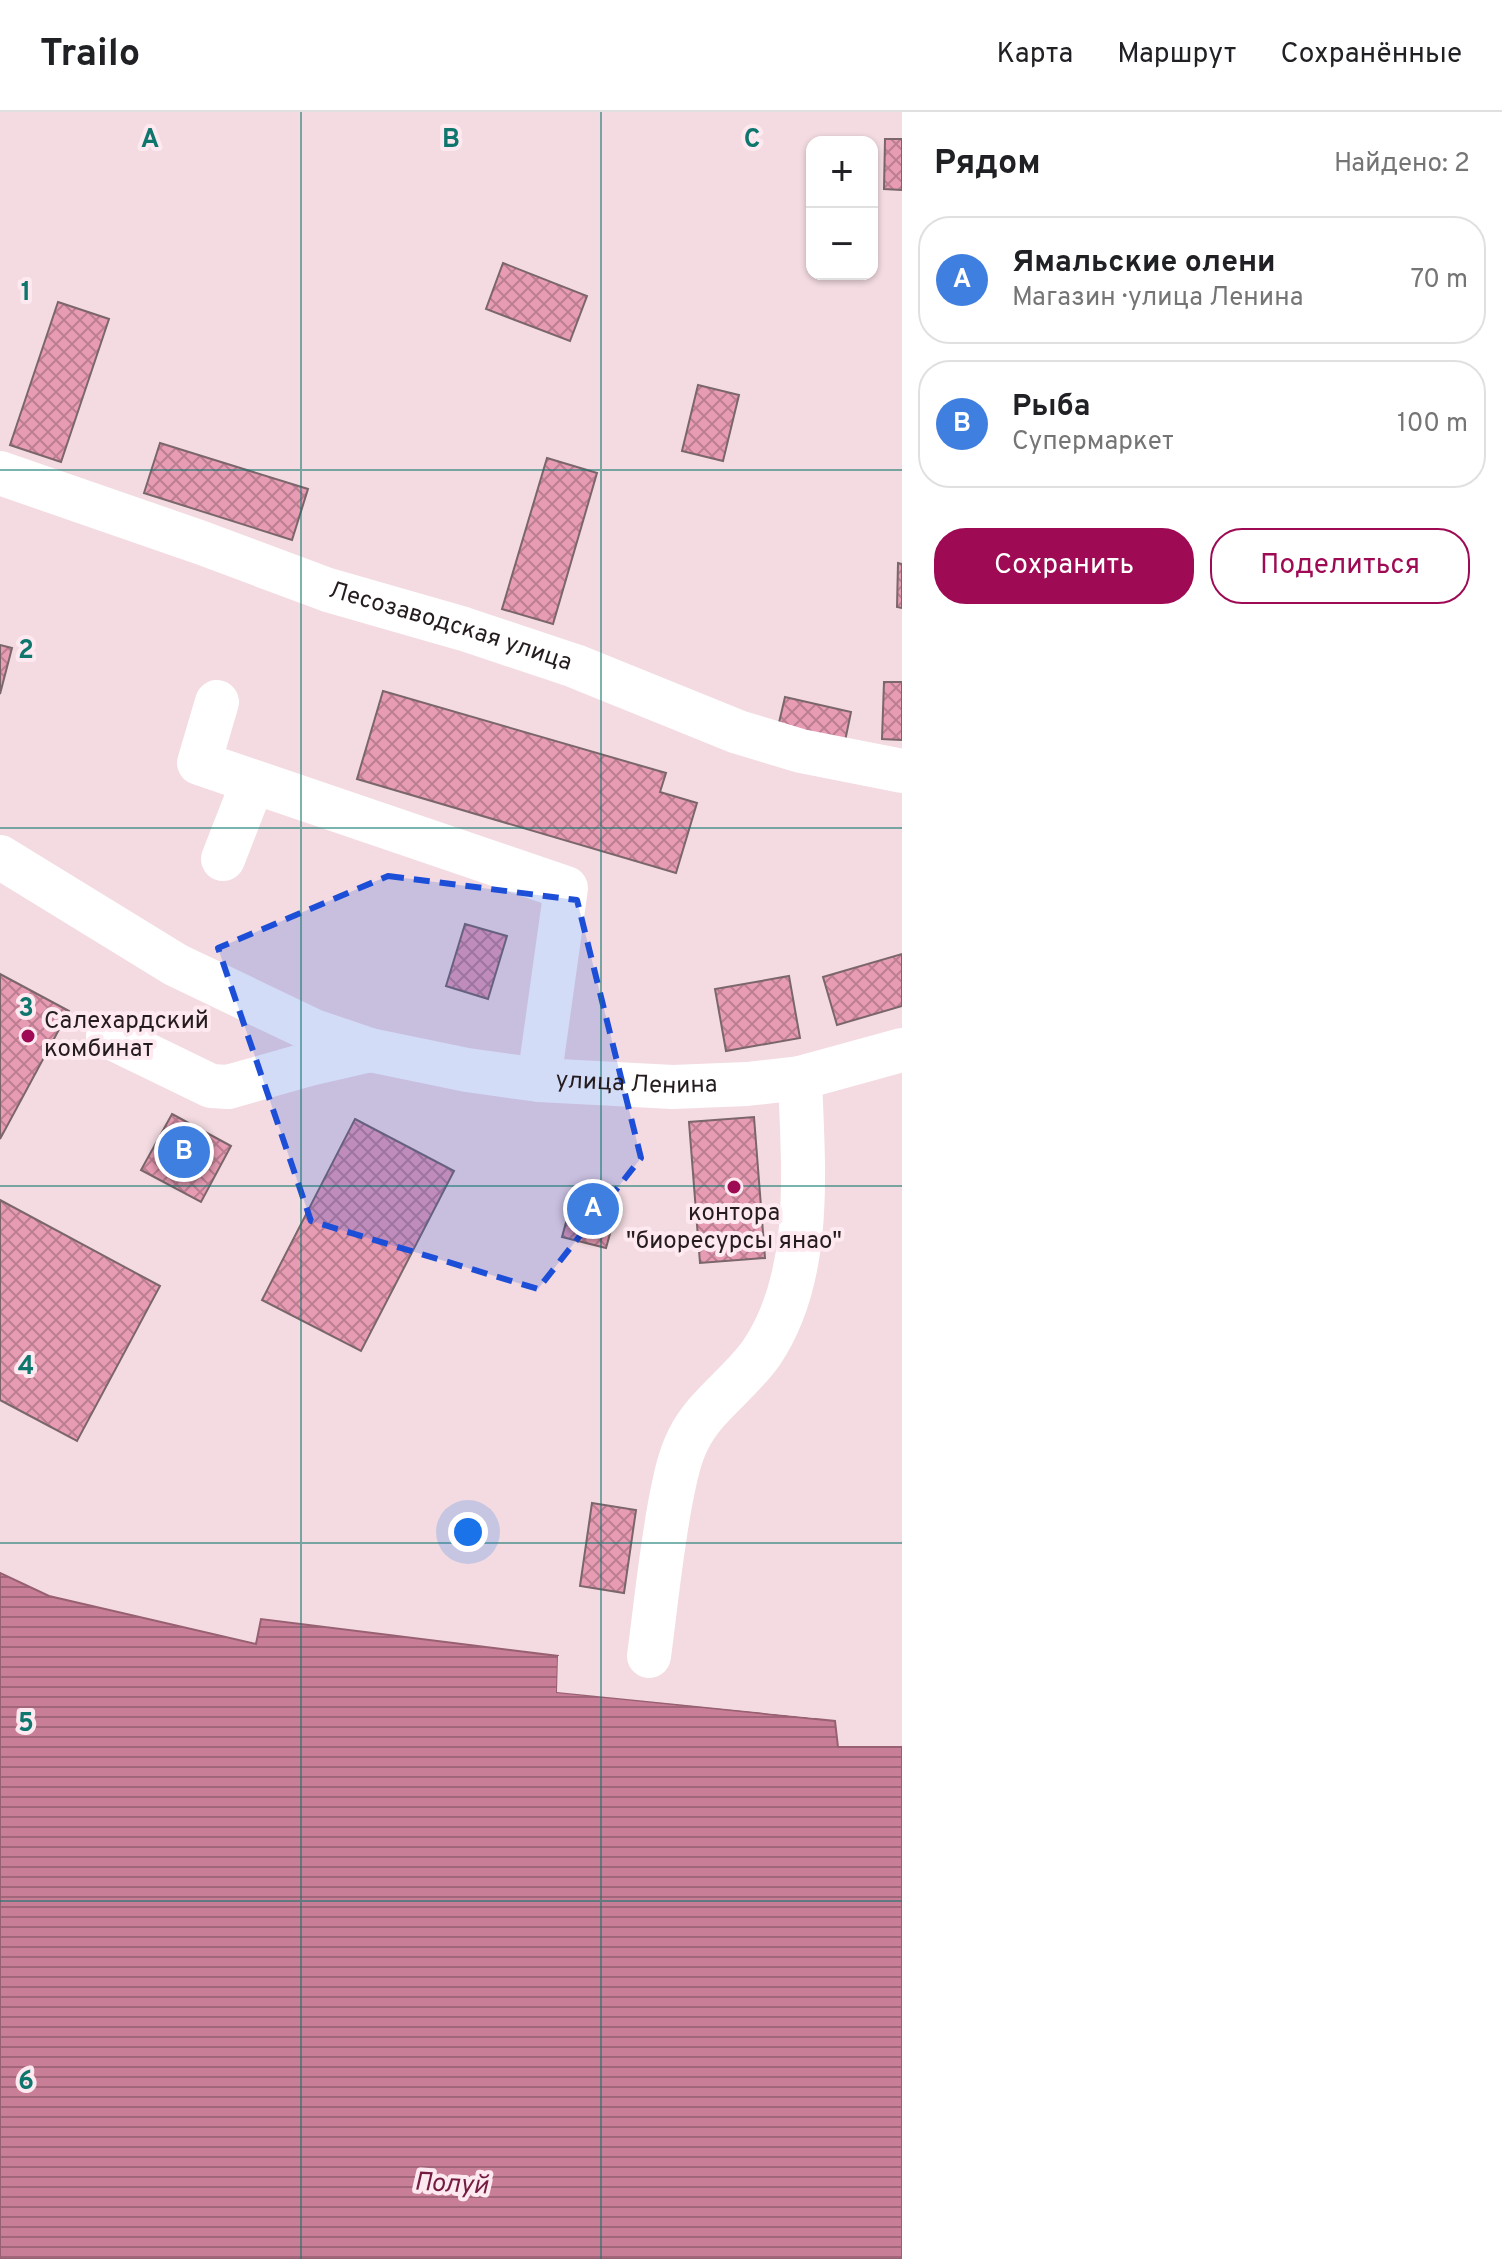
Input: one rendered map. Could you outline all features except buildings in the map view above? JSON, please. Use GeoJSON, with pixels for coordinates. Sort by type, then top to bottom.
{"type":"FeatureCollection","features":[{"type":"Feature","properties":{"kind":"street","name":"Лесозаводская улица"},"geometry":{"type":"LineString","coordinates":[[0,473],[328,590],[464,629],[575,666],[738,732],[801,751],[902,771]]}},
{"type":"Feature","properties":{"kind":"street"},"geometry":{"type":"LineString","coordinates":[[217,702],[199,763],[566,888],[539,1080]]}},
{"type":"Feature","properties":{"kind":"street"},"geometry":{"type":"LineString","coordinates":[[223,859],[253,782]]}},
{"type":"Feature","properties":{"kind":"street","name":"улица Ленина"},"geometry":{"type":"LineString","coordinates":[[0,857],[176,965],[314,1031],[370,1050],[467,1070],[539,1080],[673,1087],[800,1078],[902,1050]]}},
{"type":"Feature","properties":{"kind":"street"},"geometry":{"type":"LineString","coordinates":[[108,1036],[211,1086],[219,1087],[370,1050]]}},
{"type":"Feature","properties":{"kind":"street"},"geometry":{"type":"LineString","coordinates":[[649,1656],[667,1521],[676,1474],[687,1442],[702,1416],[761,1354],[777,1327],[785,1304],[801,1241],[804,1210],[800,1078]]}},
{"type":"Feature","properties":{"kind":"highlighted area"},"geometry":{"type":"Polygon","coordinates":[[[388,876],[577,900],[641,1158],[538,1289],[311,1221],[218,948],[388,876]]]}},
{"type":"Feature","properties":{"kind":"water","name":"Полуй"},"geometry":{"type":"Polygon","coordinates":[[[0,1573],[49,1596],[256,1644],[261,1619],[558,1656],[557,1692],[835,1721],[838,1747],[902,1747],[902,2259],[0,2259],[0,1573]]]}},
{"type":"Feature","properties":{"kind":"pier"},"geometry":{"type":"Polygon","coordinates":[[[558,1656],[562,1656],[561,1688],[815,1714],[815,1718],[557,1692],[558,1656]]]}},
{"type":"Feature","properties":{"kind":"place","name":"Салехардский комбинат"},"geometry":{"type":"Point","coordinates":[28,1036]}},
{"type":"Feature","properties":{"kind":"place","name":"Рыба"},"geometry":{"type":"Point","coordinates":[184,1152]}},
{"type":"Feature","properties":{"kind":"place","name":"контора \"биоресурсы янао\""},"geometry":{"type":"Point","coordinates":[734,1187]}},
{"type":"Feature","properties":{"kind":"place","name":"Ямальские олени"},"geometry":{"type":"Point","coordinates":[593,1209]}}]}
